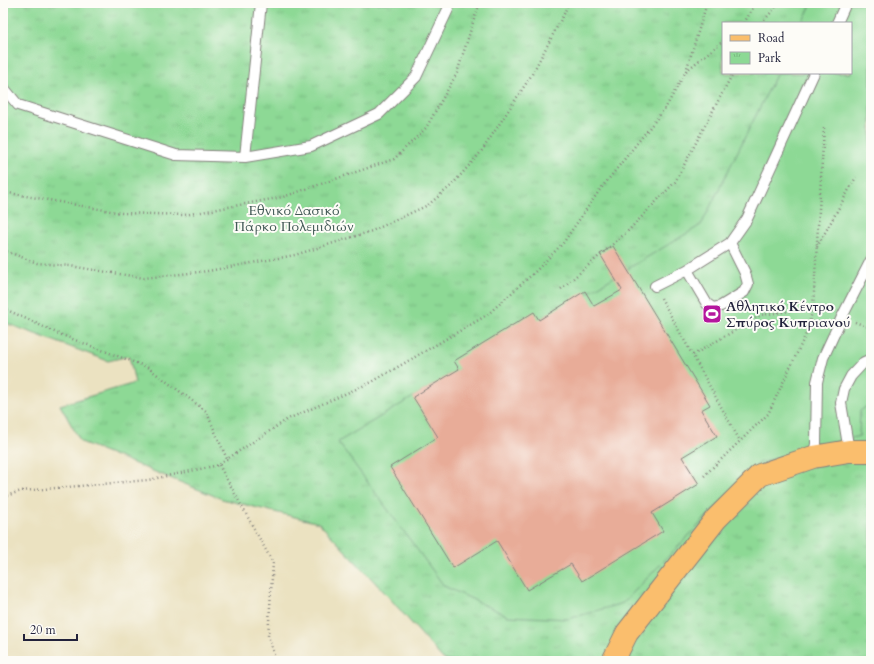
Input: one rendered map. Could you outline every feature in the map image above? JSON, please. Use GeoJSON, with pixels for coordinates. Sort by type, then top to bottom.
{"type":"FeatureCollection","features":[{"type":"Feature","properties":{"kind":"main road"},"geometry":{"type":"LineString","coordinates":[[613,661],[627,633],[716,519],[760,475],[813,457],[849,451],[871,451]]}},
{"type":"Feature","properties":{"kind":"lane"},"geometry":{"type":"LineString","coordinates":[[245,157],[262,3]]}},
{"type":"Feature","properties":{"kind":"lane"},"geometry":{"type":"LineString","coordinates":[[3,87],[18,105],[176,155],[245,157],[311,146],[379,114],[416,76],[451,3]]}},
{"type":"Feature","properties":{"kind":"lane"},"geometry":{"type":"LineString","coordinates":[[837,22],[846,3]]}},
{"type":"Feature","properties":{"kind":"lane"},"geometry":{"type":"LineString","coordinates":[[655,286],[687,270],[730,243],[747,219],[814,74]]}},
{"type":"Feature","properties":{"kind":"lane"},"geometry":{"type":"LineString","coordinates":[[687,270],[707,304],[713,308],[721,306],[744,292],[748,284],[745,273],[730,243]]}},
{"type":"Feature","properties":{"kind":"lane"},"geometry":{"type":"LineString","coordinates":[[813,457],[816,444],[817,382],[823,358],[871,260]]}},
{"type":"Feature","properties":{"kind":"lane"},"geometry":{"type":"LineString","coordinates":[[849,451],[841,403],[844,389],[851,376],[864,362],[871,359]]}},
{"type":"Feature","properties":{"kind":"path"},"geometry":{"type":"LineString","coordinates":[[3,250],[37,263],[70,266],[144,278],[208,271],[295,255],[372,231],[428,205],[451,186],[481,152],[531,76],[565,12],[568,3]]}},
{"type":"Feature","properties":{"kind":"path"},"geometry":{"type":"LineString","coordinates":[[3,496],[21,491],[148,480],[219,465],[288,419],[372,382],[487,316],[536,271],[562,243],[599,191],[666,107],[686,71],[707,3]]}},
{"type":"Feature","properties":{"kind":"path"},"geometry":{"type":"LineString","coordinates":[[745,22],[756,3]]}},
{"type":"Feature","properties":{"kind":"path"},"geometry":{"type":"LineString","coordinates":[[763,22],[779,3]]}},
{"type":"Feature","properties":{"kind":"path"},"geometry":{"type":"LineString","coordinates":[[686,71],[722,42]]}},
{"type":"Feature","properties":{"kind":"path"},"geometry":{"type":"LineString","coordinates":[[561,289],[628,232],[674,182],[732,74]]}},
{"type":"Feature","properties":{"kind":"path"},"geometry":{"type":"LineString","coordinates":[[704,476],[768,414],[807,332],[813,308],[824,128]]}},
{"type":"Feature","properties":{"kind":"path"},"geometry":{"type":"LineString","coordinates":[[816,249],[856,177]]}},
{"type":"Feature","properties":{"kind":"path"},"geometry":{"type":"LineString","coordinates":[[655,286],[740,441]]}},
{"type":"Feature","properties":{"kind":"path"},"geometry":{"type":"LineString","coordinates":[[3,308],[59,334],[147,367],[206,411],[227,459]]}},
{"type":"Feature","properties":{"kind":"path"},"geometry":{"type":"LineString","coordinates":[[693,355],[761,315],[813,308],[871,328]]}},
{"type":"Feature","properties":{"kind":"path"},"geometry":{"type":"LineString","coordinates":[[219,465],[273,563],[268,636],[276,661]]}},
{"type":"Feature","properties":{"kind":"green space","name":"Εθνικό Δασικό Πάρκο Πολεμιδιών"},"geometry":{"type":"Polygon","coordinates":[[[3,3],[871,3],[871,661],[446,661],[386,594],[319,523],[222,499],[81,442],[60,405],[135,383],[129,356],[108,361],[3,322],[3,3]]]}},
{"type":"Feature","properties":{"kind":"green space","name":"Αθλητικό Κέντρο Σπύρος Κυπριανού"},"geometry":{"type":"Polygon","coordinates":[[[812,3],[871,3],[871,403],[860,411],[859,436],[759,463],[623,603],[568,619],[508,616],[444,586],[338,442],[701,225],[776,74],[852,74],[852,22],[802,22],[812,3]]]}},
{"type":"Feature","properties":{"kind":"building"},"geometry":{"type":"Polygon","coordinates":[[[613,246],[710,405],[701,410],[717,436],[682,457],[699,484],[652,513],[663,531],[582,581],[571,564],[527,590],[497,541],[453,568],[390,467],[438,437],[413,397],[459,369],[454,361],[534,312],[539,320],[585,291],[594,306],[622,290],[600,254],[613,246]]]}},
{"type":"Feature","properties":{"kind":"place","name":"Αθλητικό Κέντρο Σπύρος Κυπριανού"},"geometry":{"type":"Point","coordinates":[712,314]}}]}
